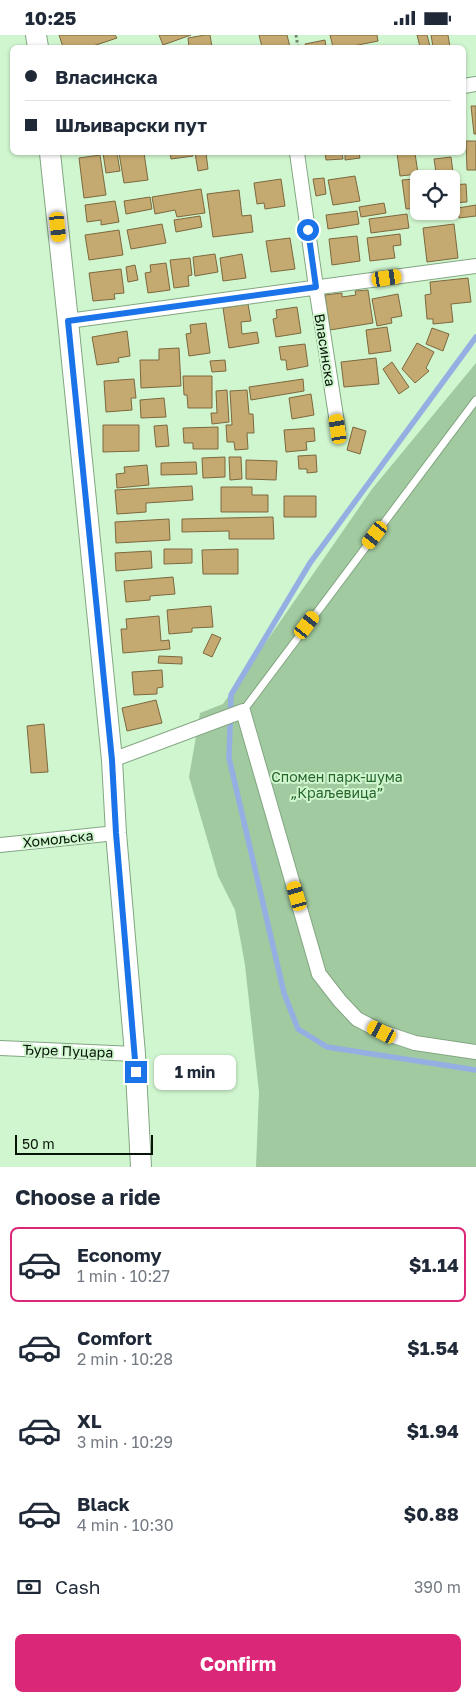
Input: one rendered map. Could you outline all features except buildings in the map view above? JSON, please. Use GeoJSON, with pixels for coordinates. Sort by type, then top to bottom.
{"type":"FeatureCollection","features":[{"type":"Feature","properties":{"kind":"main road"},"geometry":{"type":"LineString","coordinates":[[50,155],[112,760],[116,833],[135,1053],[141,1167]]}},
{"type":"Feature","properties":{"kind":"street","name":"Власинска"},"geometry":{"type":"LineString","coordinates":[[297,155],[338,429]]}},
{"type":"Feature","properties":{"kind":"street"},"geometry":{"type":"LineString","coordinates":[[68,321],[476,267]]}},
{"type":"Feature","properties":{"kind":"street"},"geometry":{"type":"LineString","coordinates":[[112,760],[243,711],[319,974],[357,1019],[382,1032],[415,1043],[476,1052]]}},
{"type":"Feature","properties":{"kind":"street","name":"Хомољска"},"geometry":{"type":"LineString","coordinates":[[0,845],[116,833]]}},
{"type":"Feature","properties":{"kind":"street","name":"Ђуре Пуцара"},"geometry":{"type":"LineString","coordinates":[[0,1048],[135,1053]]}},
{"type":"Feature","properties":{"kind":"lane"},"geometry":{"type":"LineString","coordinates":[[243,711],[476,400]]}},
{"type":"Feature","properties":{"kind":"green space","name":"Спомен парк-шума „Краљевица”"},"geometry":{"type":"Polygon","coordinates":[[[476,363],[476,1167],[256,1167],[259,1092],[245,965],[235,910],[218,876],[189,777],[200,713],[223,704],[372,489],[476,363]]]}},
{"type":"Feature","properties":{"kind":"waterway"},"geometry":{"type":"LineString","coordinates":[[476,337],[310,563],[231,695],[229,758],[284,993],[298,1029],[327,1047],[476,1070]]}},
{"type":"Feature","properties":{"kind":"route"},"geometry":{"type":"LineString","coordinates":[[136,1072],[116,833],[112,760],[68,321],[316,287],[308,230]]}}]}
